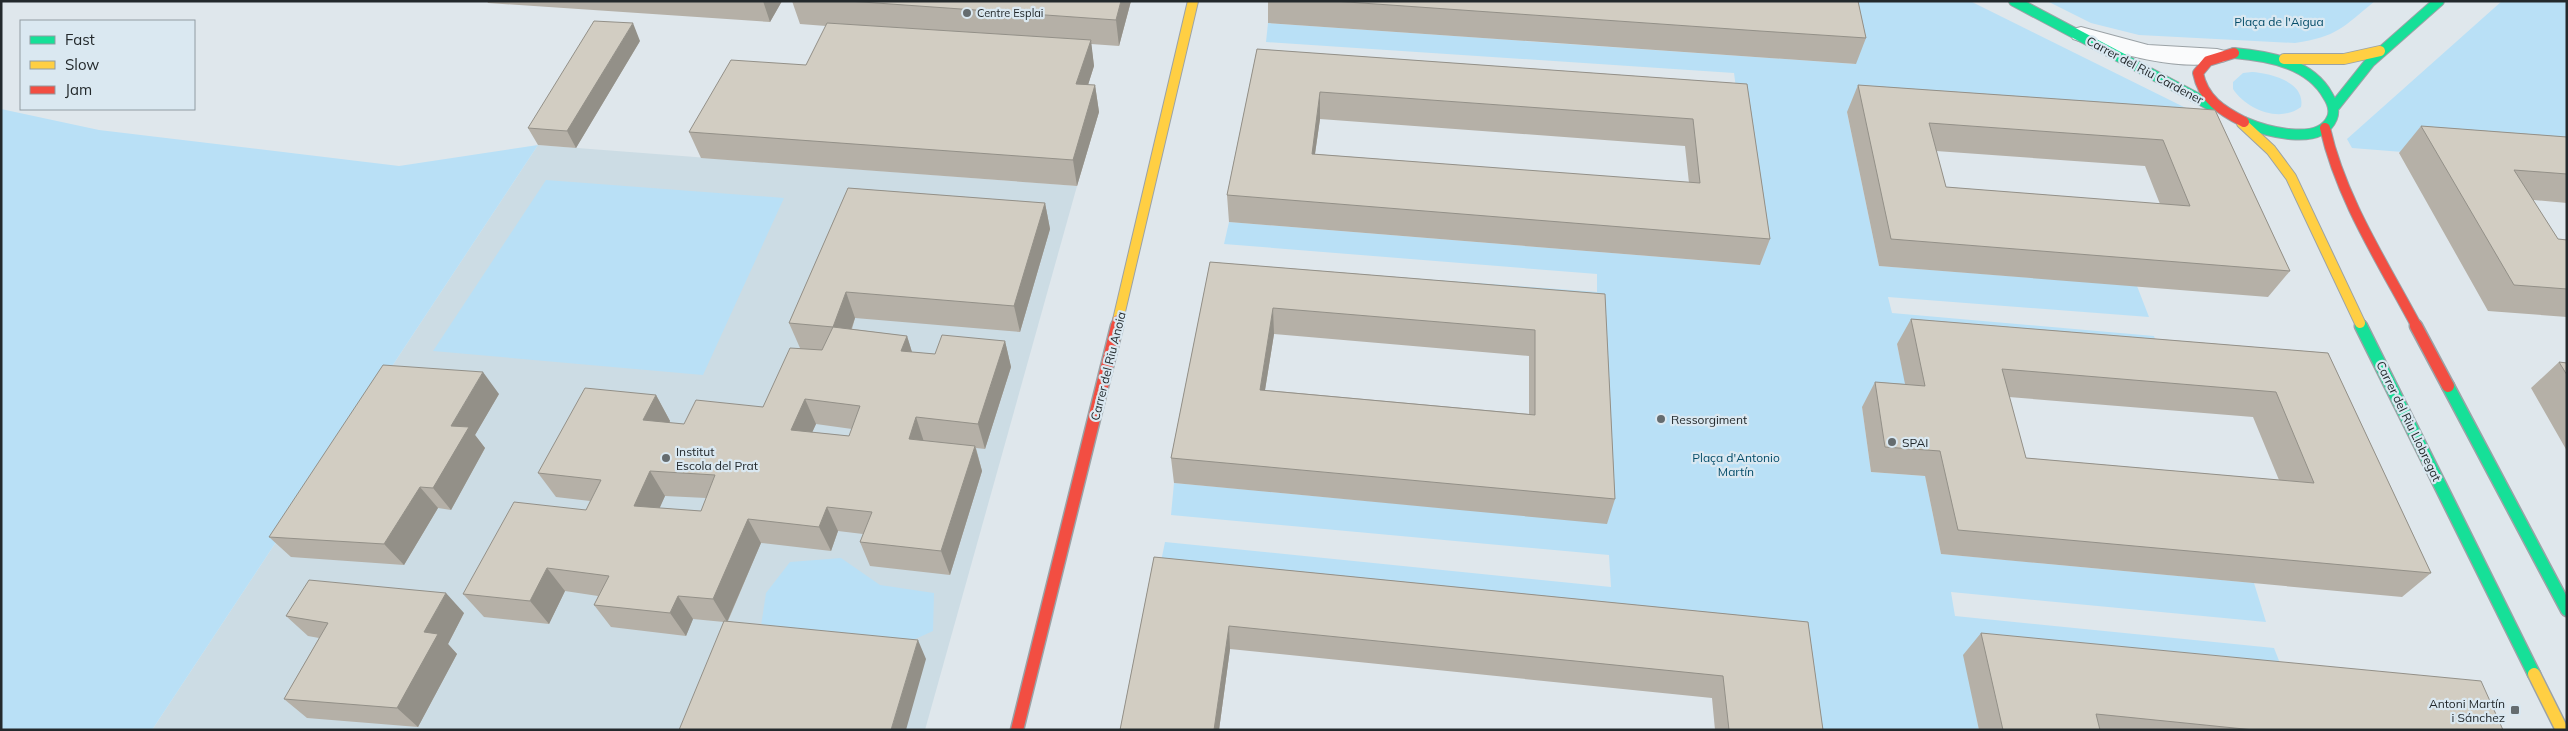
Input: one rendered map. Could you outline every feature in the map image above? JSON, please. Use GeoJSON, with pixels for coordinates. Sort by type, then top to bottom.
{"type":"FeatureCollection","features":[{"type":"Feature","properties":{"kind":"street","name":"Carrer del Riu Anoia"},"geometry":{"type":"LineString","coordinates":[[1017,730],[1138,245],[1194,1]]}},
{"type":"Feature","properties":{"kind":"street","name":"Carrer del Riu Cardener"},"geometry":{"type":"LineString","coordinates":[[2014,1],[2242,123]]}},
{"type":"Feature","properties":{"kind":"street"},"geometry":{"type":"LineString","coordinates":[[2242,123],[2265,131],[2288,135],[2309,134],[2325,128],[2334,118],[2335,106],[2347,86],[2381,50],[2439,1]]}},
{"type":"Feature","properties":{"kind":"street","name":"Carrer del Riu Cardener"},"geometry":{"type":"LineString","coordinates":[[2067,28],[2114,46],[2135,50],[2190,57],[2217,56]]}},
{"type":"Feature","properties":{"kind":"street"},"geometry":{"type":"LineString","coordinates":[[2222,112],[2207,98],[2199,85],[2198,73],[2204,63],[2217,56],[2234,53],[2276,59],[2326,61],[2358,59],[2381,50]]}},
{"type":"Feature","properties":{"kind":"street"},"geometry":{"type":"LineString","coordinates":[[2276,59],[2314,78],[2328,92],[2335,106]]}},
{"type":"Feature","properties":{"kind":"street","name":"Carrer del Riu Llobregat"},"geometry":{"type":"LineString","coordinates":[[2242,123],[2271,150],[2291,177],[2370,343],[2562,730]]}},
{"type":"Feature","properties":{"kind":"street"},"geometry":{"type":"LineString","coordinates":[[2325,128],[2332,160],[2351,203],[2567,610]]}},
{"type":"Feature","properties":{"kind":"shaded area","name":"Institut Escola del Prat"},"geometry":{"type":"Polygon","coordinates":[[[538,145],[1077,186],[925,730],[152,730],[538,145]]]}},
{"type":"Feature","properties":{"kind":"green space","name":"Plaça d'Antonio Martín"},"geometry":{"type":"Polygon","coordinates":[[[1841,1],[1970,1],[2198,114],[1847,112],[1879,266],[2137,286],[2149,317],[1888,297],[1892,313],[2154,336],[2163,366],[1897,344],[1909,399],[1862,407],[1871,472],[1925,476],[1941,554],[2254,583],[2266,622],[1951,592],[1955,616],[2274,648],[2289,686],[1964,655],[1979,730],[1806,730],[1796,650],[1157,581],[1165,542],[1611,587],[1609,555],[1171,515],[1174,483],[1606,523],[1598,320],[1222,264],[1597,292],[1597,274],[1224,244],[1229,222],[1760,265],[1734,73],[1266,42],[1268,23],[1855,64],[1841,1]]]}},
{"type":"Feature","properties":{"kind":"green space","name":"Plaça de l'Aigua"},"geometry":{"type":"Polygon","coordinates":[[[2047,1],[2375,1],[2339,30],[2321,38],[2295,43],[2139,35],[2091,23],[2047,1]]]}},
{"type":"Feature","properties":{"kind":"green space"},"geometry":{"type":"Polygon","coordinates":[[[2502,1],[2567,1],[2567,165],[2352,148],[2347,139],[2502,1]]]}},
{"type":"Feature","properties":{"kind":"green space"},"geometry":{"type":"Polygon","coordinates":[[[2243,73],[2268,74],[2285,80],[2292,85],[2298,91],[2301,98],[2301,107],[2293,112],[2274,114],[2264,112],[2247,103],[2233,89],[2233,82],[2243,73]]]}},
{"type":"Feature","properties":{"kind":"green space"},"geometry":{"type":"Polygon","coordinates":[[[1,109],[99,130],[399,166],[538,145],[152,730],[1,730],[1,109]]]}},
{"type":"Feature","properties":{"kind":"green space"},"geometry":{"type":"Polygon","coordinates":[[[546,180],[784,198],[703,375],[433,351],[546,180]]]}},
{"type":"Feature","properties":{"kind":"green space"},"geometry":{"type":"Polygon","coordinates":[[[841,558],[880,585],[934,593],[933,631],[880,655],[761,626],[766,593],[790,562],[841,558]]]}},
{"type":"Feature","properties":{"kind":"building"},"geometry":{"type":"Polygon","coordinates":[[[848,1],[1121,1],[1116,20],[848,1]]]}},
{"type":"Feature","properties":{"kind":"building"},"geometry":{"type":"Polygon","coordinates":[[[1333,1],[1858,1],[1866,38],[1760,31],[1333,1]]]}},
{"type":"Feature","properties":{"kind":"building"},"geometry":{"type":"Polygon","coordinates":[[[594,21],[633,23],[567,131],[528,128],[594,21]]]}},
{"type":"Feature","properties":{"kind":"building"},"geometry":{"type":"Polygon","coordinates":[[[827,23],[1091,40],[1076,84],[1095,85],[1073,160],[689,132],[731,60],[806,65],[827,23]]]}},
{"type":"Feature","properties":{"kind":"building"},"geometry":{"type":"Polygon","coordinates":[[[1257,49],[1747,84],[1770,239],[1227,195],[1257,49]],[[1320,92],[1312,154],[1700,183],[1693,119],[1320,92]]]}},
{"type":"Feature","properties":{"kind":"building"},"geometry":{"type":"Polygon","coordinates":[[[1858,85],[2215,110],[2290,271],[1891,239],[1858,85]],[[1929,123],[1946,187],[2190,206],[2163,140],[1929,123]]]}},
{"type":"Feature","properties":{"kind":"building"},"geometry":{"type":"Polygon","coordinates":[[[2421,126],[2567,137],[2567,174],[2514,170],[2558,239],[2567,240],[2567,289],[2514,285],[2421,126]]]}},
{"type":"Feature","properties":{"kind":"building"},"geometry":{"type":"Polygon","coordinates":[[[848,188],[1045,203],[1014,306],[846,292],[833,327],[789,323],[848,188]]]}},
{"type":"Feature","properties":{"kind":"building"},"geometry":{"type":"Polygon","coordinates":[[[1210,262],[1605,294],[1615,499],[1171,458],[1210,262]],[[1273,308],[1260,390],[1535,415],[1535,330],[1273,308]]]}},
{"type":"Feature","properties":{"kind":"building"},"geometry":{"type":"Polygon","coordinates":[[[1911,319],[2328,353],[2431,573],[1958,530],[1940,451],[1885,447],[1875,382],[1925,386],[1911,319]],[[2002,369],[2026,458],[2314,483],[2276,392],[2002,369]]]}},
{"type":"Feature","properties":{"kind":"building"},"geometry":{"type":"Polygon","coordinates":[[[833,327],[907,336],[901,351],[935,354],[942,335],[1005,341],[978,424],[916,417],[909,439],[975,446],[941,551],[860,542],[872,512],[827,507],[819,527],[748,519],[713,599],[678,596],[670,613],[594,605],[609,576],[547,568],[530,601],[463,594],[514,502],[586,510],[601,480],[538,473],[585,388],[656,395],[643,420],[684,424],[696,400],[763,407],[790,348],[822,350],[833,327]],[[805,399],[791,430],[849,436],[860,406],[805,399]],[[650,471],[634,506],[701,511],[715,475],[650,471]]]}},
{"type":"Feature","properties":{"kind":"building"},"geometry":{"type":"Polygon","coordinates":[[[2559,362],[2567,363],[2567,375],[2559,362]]]}},
{"type":"Feature","properties":{"kind":"building"},"geometry":{"type":"Polygon","coordinates":[[[383,365],[483,372],[451,426],[469,427],[433,488],[420,487],[384,544],[269,537],[383,365]]]}},
{"type":"Feature","properties":{"kind":"building"},"geometry":{"type":"Polygon","coordinates":[[[1154,557],[1808,622],[1823,730],[1729,730],[1723,676],[1229,626],[1214,730],[1120,730],[1154,557]]]}},
{"type":"Feature","properties":{"kind":"building"},"geometry":{"type":"Polygon","coordinates":[[[309,580],[446,593],[424,632],[438,634],[397,708],[284,699],[328,623],[286,616],[309,580]]]}},
{"type":"Feature","properties":{"kind":"building"},"geometry":{"type":"Polygon","coordinates":[[[724,621],[918,640],[891,730],[679,730],[724,621]]]}},
{"type":"Feature","properties":{"kind":"building"},"geometry":{"type":"Polygon","coordinates":[[[1981,633],[2481,681],[2503,730],[2254,730],[2096,714],[2100,730],[2003,730],[1981,633]]]}},
{"type":"Feature","properties":{"kind":"traffic: fast"},"geometry":{"type":"LineString","coordinates":[[2014,1],[2212,106]]}},
{"type":"Feature","properties":{"kind":"traffic: fast"},"geometry":{"type":"LineString","coordinates":[[2335,106],[2370,62],[2439,1]]}},
{"type":"Feature","properties":{"kind":"traffic: fast"},"geometry":{"type":"LineString","coordinates":[[2234,53],[2260,56],[2297,67],[2317,82],[2328,95],[2333,108],[2332,118],[2326,127],[2316,132],[2304,134],[2277,133],[2244,122]]}},
{"type":"Feature","properties":{"kind":"traffic: fast"},"geometry":{"type":"LineString","coordinates":[[2360,323],[2534,674]]}},
{"type":"Feature","properties":{"kind":"traffic: fast"},"geometry":{"type":"LineString","coordinates":[[2448,386],[2567,610]]}},
{"type":"Feature","properties":{"kind":"traffic: slow"},"geometry":{"type":"LineString","coordinates":[[1118,320],[1193,1]]}},
{"type":"Feature","properties":{"kind":"traffic: slow"},"geometry":{"type":"LineString","coordinates":[[2284,59],[2344,59],[2380,51]]}},
{"type":"Feature","properties":{"kind":"traffic: slow"},"geometry":{"type":"LineString","coordinates":[[2242,123],[2271,150],[2291,177],[2360,323]]}},
{"type":"Feature","properties":{"kind":"traffic: slow"},"geometry":{"type":"LineString","coordinates":[[2534,674],[2562,730]]}},
{"type":"Feature","properties":{"kind":"traffic: jam"},"geometry":{"type":"LineString","coordinates":[[2234,53],[2208,61],[2198,73],[2203,90],[2208,97],[2221,109],[2244,122]]}},
{"type":"Feature","properties":{"kind":"traffic: jam"},"geometry":{"type":"LineString","coordinates":[[2325,128],[2332,160],[2351,203],[2448,386]]}},
{"type":"Feature","properties":{"kind":"traffic: jam"},"geometry":{"type":"LineString","coordinates":[[1017,730],[1118,320]]}},
{"type":"Feature","properties":{"kind":"place","name":"Centre Esplai"},"geometry":{"type":"Point","coordinates":[967,13]}},
{"type":"Feature","properties":{"kind":"place","name":"Ressorgiment"},"geometry":{"type":"Point","coordinates":[1661,419]}},
{"type":"Feature","properties":{"kind":"place","name":"SPAI"},"geometry":{"type":"Point","coordinates":[1892,442]}},
{"type":"Feature","properties":{"kind":"place","name":"Institut Escola del Prat"},"geometry":{"type":"Point","coordinates":[666,458]}},
{"type":"Feature","properties":{"kind":"place","name":"Antoni Martín i Sánchez"},"geometry":{"type":"Point","coordinates":[2515,710]}}]}
